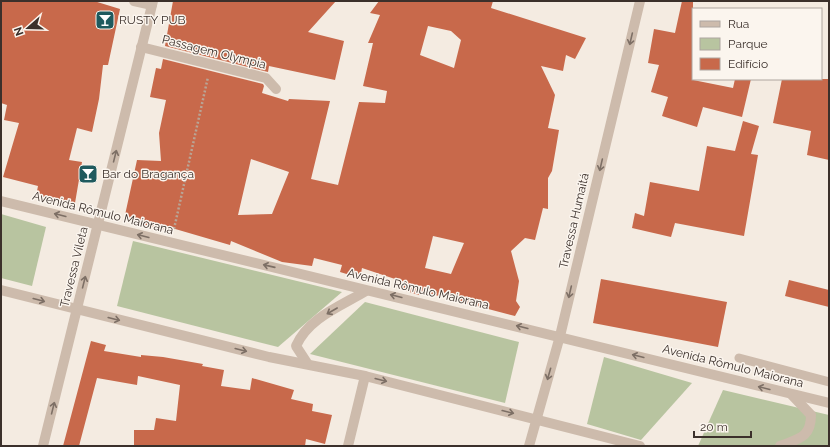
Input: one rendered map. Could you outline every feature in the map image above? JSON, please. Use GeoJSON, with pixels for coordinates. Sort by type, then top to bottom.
{"type":"FeatureCollection","features":[{"type":"Feature","properties":{"kind":"street"},"geometry":{"type":"LineString","coordinates":[[134,1],[152,3]]}},
{"type":"Feature","properties":{"kind":"street","name":"Travessa Humaitá"},"geometry":{"type":"LineString","coordinates":[[529,446],[560,336],[640,1]]}},
{"type":"Feature","properties":{"kind":"street","name":"Travessa Vileta"},"geometry":{"type":"LineString","coordinates":[[43,446],[152,3]]}},
{"type":"Feature","properties":{"kind":"street","name":"Passagem Olympia"},"geometry":{"type":"LineString","coordinates":[[141,47],[266,78],[276,89]]}},
{"type":"Feature","properties":{"kind":"street","name":"Avenida Rômulo Maiorana"},"geometry":{"type":"LineString","coordinates":[[1,201],[366,291],[385,293],[829,403]]}},
{"type":"Feature","properties":{"kind":"street"},"geometry":{"type":"LineString","coordinates":[[1,290],[269,357],[307,363],[365,376],[640,446]]}},
{"type":"Feature","properties":{"kind":"street"},"geometry":{"type":"LineString","coordinates":[[307,363],[296,346],[300,335],[316,320],[366,291]]}},
{"type":"Feature","properties":{"kind":"street"},"geometry":{"type":"LineString","coordinates":[[348,446],[365,376]]}},
{"type":"Feature","properties":{"kind":"street"},"geometry":{"type":"LineString","coordinates":[[780,446],[803,437],[811,425],[811,415],[792,395]]}},
{"type":"Feature","properties":{"kind":"lane"},"geometry":{"type":"LineString","coordinates":[[739,358],[829,382]]}},
{"type":"Feature","properties":{"kind":"path"},"geometry":{"type":"LineString","coordinates":[[171,243],[211,64]]}},
{"type":"Feature","properties":{"kind":"green space"},"geometry":{"type":"Polygon","coordinates":[[[1,214],[46,227],[32,286],[1,278],[1,214]]]}},
{"type":"Feature","properties":{"kind":"green space"},"geometry":{"type":"Polygon","coordinates":[[[133,241],[342,292],[278,347],[117,306],[133,241]]]}},
{"type":"Feature","properties":{"kind":"green space"},"geometry":{"type":"Polygon","coordinates":[[[365,302],[519,342],[505,403],[310,354],[365,302]]]}},
{"type":"Feature","properties":{"kind":"green space"},"geometry":{"type":"Polygon","coordinates":[[[604,357],[692,383],[641,440],[587,424],[604,357]]]}},
{"type":"Feature","properties":{"kind":"green space"},"geometry":{"type":"Polygon","coordinates":[[[723,390],[829,415],[829,446],[698,446],[723,390]]]}},
{"type":"Feature","properties":{"kind":"building"},"geometry":{"type":"Polygon","coordinates":[[[1,1],[94,1],[120,9],[108,65],[103,65],[99,99],[92,132],[77,128],[69,160],[82,162],[75,203],[36,196],[38,186],[3,177],[19,123],[4,120],[7,105],[1,103],[1,1]]]}},
{"type":"Feature","properties":{"kind":"building"},"geometry":{"type":"Polygon","coordinates":[[[173,1],[336,1],[308,32],[344,41],[335,80],[269,66],[268,72],[165,46],[173,1]]]}},
{"type":"Feature","properties":{"kind":"building"},"geometry":{"type":"Polygon","coordinates":[[[379,1],[493,1],[491,8],[586,38],[575,59],[566,55],[563,71],[541,66],[555,95],[548,128],[559,130],[552,171],[548,178],[548,209],[543,208],[535,240],[525,238],[511,251],[519,281],[516,301],[520,307],[515,316],[420,291],[419,295],[403,290],[404,282],[362,268],[360,278],[340,272],[342,265],[314,258],[312,266],[282,262],[231,241],[230,245],[165,226],[163,230],[136,222],[125,215],[137,160],[161,161],[159,133],[166,100],[150,97],[156,68],[161,69],[163,59],[263,84],[264,86],[262,93],[288,101],[289,99],[330,101],[311,179],[338,185],[359,102],[385,103],[387,91],[363,86],[373,43],[368,43],[380,15],[370,13],[379,1]],[[428,26],[420,55],[454,68],[461,40],[451,31],[428,26]],[[251,159],[238,215],[272,214],[289,172],[251,159]],[[433,236],[425,268],[451,274],[464,243],[433,236]]]}},
{"type":"Feature","properties":{"kind":"building"},"geometry":{"type":"Polygon","coordinates":[[[682,1],[693,1],[692,80],[733,88],[735,80],[751,80],[742,117],[703,107],[697,127],[662,116],[668,97],[651,92],[659,65],[648,63],[654,29],[675,33],[682,1]]]}},
{"type":"Feature","properties":{"kind":"building"},"geometry":{"type":"Polygon","coordinates":[[[829,79],[829,160],[807,155],[811,131],[773,123],[782,80],[829,79]]]}},
{"type":"Feature","properties":{"kind":"building"},"geometry":{"type":"Polygon","coordinates":[[[743,121],[759,126],[751,154],[758,155],[744,236],[675,223],[671,237],[632,228],[635,213],[644,216],[650,182],[699,191],[707,146],[735,151],[743,121]]]}},
{"type":"Feature","properties":{"kind":"building"},"geometry":{"type":"Polygon","coordinates":[[[601,279],[727,302],[718,347],[593,323],[601,279]]]}},
{"type":"Feature","properties":{"kind":"building"},"geometry":{"type":"Polygon","coordinates":[[[789,280],[829,290],[829,307],[785,296],[789,280]]]}},
{"type":"Feature","properties":{"kind":"building"},"geometry":{"type":"Polygon","coordinates":[[[91,341],[106,345],[104,351],[141,357],[141,355],[163,357],[203,364],[202,366],[224,370],[221,386],[250,390],[252,378],[294,390],[291,399],[313,404],[312,411],[332,415],[325,444],[306,439],[305,446],[134,446],[134,430],[154,430],[156,418],[176,421],[180,385],[138,376],[137,385],[97,378],[79,446],[63,446],[91,341]]]}},
{"type":"Feature","properties":{"kind":"place","name":"RUSTY PUB"},"geometry":{"type":"Point","coordinates":[105,20]}},
{"type":"Feature","properties":{"kind":"place","name":"Bar do Bragança"},"geometry":{"type":"Point","coordinates":[88,174]}}]}
